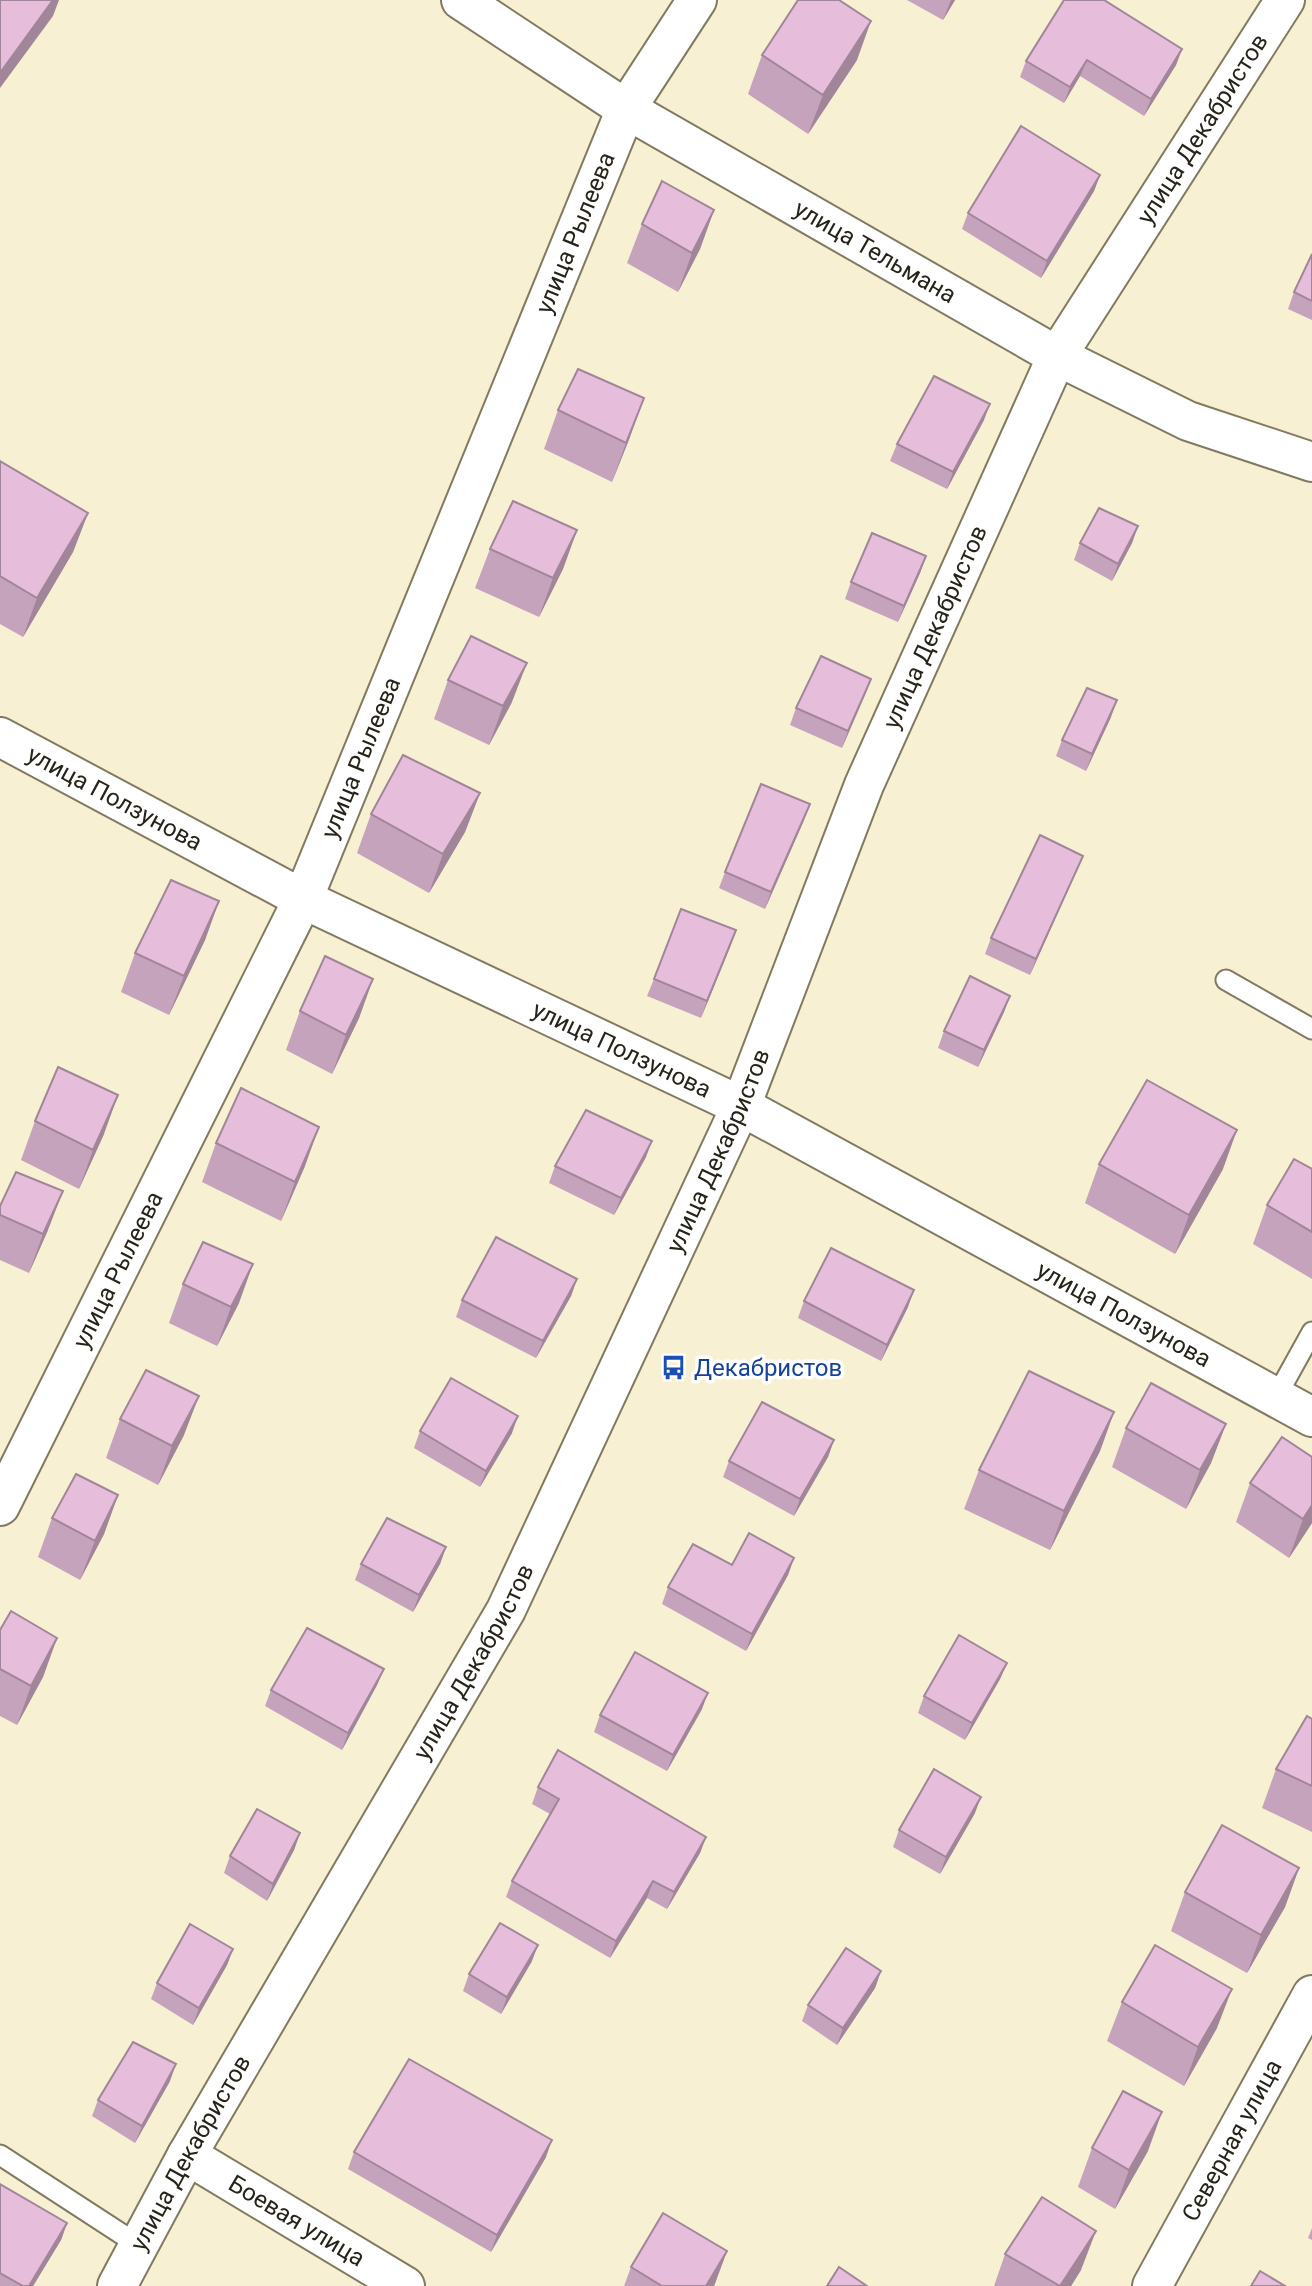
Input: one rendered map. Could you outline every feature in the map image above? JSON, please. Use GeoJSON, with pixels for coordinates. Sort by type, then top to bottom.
{"type":"FeatureCollection","features":[{"type":"Feature","properties":{"kind":"street","name":"улица Тельмана"},"geometry":{"type":"LineString","coordinates":[[461,0],[626,109],[1057,356],[1188,421],[1312,462]]}},
{"type":"Feature","properties":{"kind":"street","name":"улица Рылеева"},"geometry":{"type":"LineString","coordinates":[[0,1506],[303,899],[626,109],[697,0]]}},
{"type":"Feature","properties":{"kind":"street","name":"улица Декабристов"},"geometry":{"type":"LineString","coordinates":[[117,2286],[187,2155],[506,1611],[741,1106],[864,785],[1057,356],[1285,0]]}},
{"type":"Feature","properties":{"kind":"street","name":"улица Ползунова"},"geometry":{"type":"LineString","coordinates":[[0,737],[303,899],[741,1106],[1312,1416]]}},
{"type":"Feature","properties":{"kind":"street","name":"Северная улица"},"geometry":{"type":"LineString","coordinates":[[1152,2286],[1312,1995]]}},
{"type":"Feature","properties":{"kind":"street","name":"Боевая улица"},"geometry":{"type":"LineString","coordinates":[[187,2155],[405,2286]]}},
{"type":"Feature","properties":{"kind":"lane"},"geometry":{"type":"LineString","coordinates":[[1226,981],[1312,1029]]}},
{"type":"Feature","properties":{"kind":"lane"},"geometry":{"type":"LineString","coordinates":[[1276,1397],[1312,1332]]}},
{"type":"Feature","properties":{"kind":"lane"},"geometry":{"type":"LineString","coordinates":[[0,2155],[140,2246]]}},
{"type":"Feature","properties":{"kind":"building"},"geometry":{"type":"Polygon","coordinates":[[[0,0],[53,0],[0,73],[0,0]]]}},
{"type":"Feature","properties":{"kind":"building"},"geometry":{"type":"Polygon","coordinates":[[[798,0],[839,0],[871,21],[823,95],[762,55],[798,0]]]}},
{"type":"Feature","properties":{"kind":"building"},"geometry":{"type":"Polygon","coordinates":[[[1064,0],[1104,0],[1182,49],[1151,99],[1087,60],[1070,87],[1026,61],[1064,0]]]}},
{"type":"Feature","properties":{"kind":"building"},"geometry":{"type":"Polygon","coordinates":[[[1021,126],[1100,175],[1047,261],[968,213],[1021,126]]]}},
{"type":"Feature","properties":{"kind":"building"},"geometry":{"type":"Polygon","coordinates":[[[662,181],[714,210],[692,253],[642,224],[662,181]]]}},
{"type":"Feature","properties":{"kind":"building"},"geometry":{"type":"Polygon","coordinates":[[[1312,254],[1312,301],[1294,292],[1312,254]]]}},
{"type":"Feature","properties":{"kind":"building"},"geometry":{"type":"Polygon","coordinates":[[[578,369],[644,398],[626,443],[558,410],[578,369]]]}},
{"type":"Feature","properties":{"kind":"building"},"geometry":{"type":"Polygon","coordinates":[[[934,376],[990,404],[953,472],[897,444],[934,376]]]}},
{"type":"Feature","properties":{"kind":"building"},"geometry":{"type":"Polygon","coordinates":[[[0,461],[88,513],[37,598],[0,576],[0,461]]]}},
{"type":"Feature","properties":{"kind":"building"},"geometry":{"type":"Polygon","coordinates":[[[513,501],[577,530],[553,578],[490,549],[513,501]]]}},
{"type":"Feature","properties":{"kind":"building"},"geometry":{"type":"Polygon","coordinates":[[[1099,508],[1138,526],[1118,564],[1080,543],[1099,508]]]}},
{"type":"Feature","properties":{"kind":"building"},"geometry":{"type":"Polygon","coordinates":[[[872,533],[926,556],[904,606],[851,582],[872,533]]]}},
{"type":"Feature","properties":{"kind":"building"},"geometry":{"type":"Polygon","coordinates":[[[471,636],[527,663],[503,706],[448,680],[471,636]]]}},
{"type":"Feature","properties":{"kind":"building"},"geometry":{"type":"Polygon","coordinates":[[[821,656],[871,679],[848,731],[796,708],[821,656]]]}},
{"type":"Feature","properties":{"kind":"building"},"geometry":{"type":"Polygon","coordinates":[[[1087,688],[1117,700],[1092,754],[1062,740],[1087,688]]]}},
{"type":"Feature","properties":{"kind":"building"},"geometry":{"type":"Polygon","coordinates":[[[403,755],[480,793],[443,854],[371,814],[403,755]]]}},
{"type":"Feature","properties":{"kind":"building"},"geometry":{"type":"Polygon","coordinates":[[[761,784],[810,804],[771,892],[725,872],[761,784]]]}},
{"type":"Feature","properties":{"kind":"building"},"geometry":{"type":"Polygon","coordinates":[[[1040,835],[1083,856],[1036,959],[991,938],[1040,835]]]}},
{"type":"Feature","properties":{"kind":"building"},"geometry":{"type":"Polygon","coordinates":[[[171,880],[219,901],[184,976],[135,953],[171,880]]]}},
{"type":"Feature","properties":{"kind":"building"},"geometry":{"type":"Polygon","coordinates":[[[681,909],[736,930],[707,1001],[654,979],[681,909]]]}},
{"type":"Feature","properties":{"kind":"building"},"geometry":{"type":"Polygon","coordinates":[[[325,956],[373,979],[346,1035],[300,1011],[325,956]]]}},
{"type":"Feature","properties":{"kind":"building"},"geometry":{"type":"Polygon","coordinates":[[[970,976],[1010,996],[984,1050],[944,1031],[970,976]]]}},
{"type":"Feature","properties":{"kind":"building"},"geometry":{"type":"Polygon","coordinates":[[[58,1067],[118,1095],[93,1150],[35,1121],[58,1067]]]}},
{"type":"Feature","properties":{"kind":"building"},"geometry":{"type":"Polygon","coordinates":[[[1147,1080],[1237,1130],[1189,1215],[1099,1164],[1147,1080]]]}},
{"type":"Feature","properties":{"kind":"building"},"geometry":{"type":"Polygon","coordinates":[[[241,1088],[319,1127],[295,1182],[216,1143],[241,1088]]]}},
{"type":"Feature","properties":{"kind":"building"},"geometry":{"type":"Polygon","coordinates":[[[586,1110],[652,1141],[621,1198],[555,1166],[586,1110]]]}},
{"type":"Feature","properties":{"kind":"building"},"geometry":{"type":"Polygon","coordinates":[[[1294,1159],[1312,1169],[1312,1232],[1267,1205],[1294,1159]]]}},
{"type":"Feature","properties":{"kind":"building"},"geometry":{"type":"Polygon","coordinates":[[[16,1172],[63,1191],[43,1234],[0,1215],[0,1206],[16,1172]]]}},
{"type":"Feature","properties":{"kind":"building"},"geometry":{"type":"Polygon","coordinates":[[[496,1237],[577,1279],[543,1341],[462,1300],[496,1237]]]}},
{"type":"Feature","properties":{"kind":"building"},"geometry":{"type":"Polygon","coordinates":[[[203,1242],[253,1264],[231,1307],[183,1284],[203,1242]]]}},
{"type":"Feature","properties":{"kind":"building"},"geometry":{"type":"Polygon","coordinates":[[[831,1248],[914,1290],[887,1345],[804,1301],[831,1248]]]}},
{"type":"Feature","properties":{"kind":"building"},"geometry":{"type":"Polygon","coordinates":[[[146,1370],[199,1396],[172,1446],[120,1419],[146,1370]]]}},
{"type":"Feature","properties":{"kind":"building"},"geometry":{"type":"Polygon","coordinates":[[[1029,1371],[1114,1412],[1064,1511],[979,1470],[1029,1371]]]}},
{"type":"Feature","properties":{"kind":"building"},"geometry":{"type":"Polygon","coordinates":[[[451,1378],[518,1416],[486,1471],[420,1431],[451,1378]]]}},
{"type":"Feature","properties":{"kind":"building"},"geometry":{"type":"Polygon","coordinates":[[[1151,1383],[1226,1424],[1200,1470],[1126,1428],[1151,1383]]]}},
{"type":"Feature","properties":{"kind":"building"},"geometry":{"type":"Polygon","coordinates":[[[762,1402],[834,1440],[800,1499],[729,1461],[762,1402]]]}},
{"type":"Feature","properties":{"kind":"building"},"geometry":{"type":"Polygon","coordinates":[[[1282,1437],[1312,1457],[1312,1505],[1303,1519],[1250,1483],[1282,1437]]]}},
{"type":"Feature","properties":{"kind":"building"},"geometry":{"type":"Polygon","coordinates":[[[76,1474],[118,1495],[95,1541],[52,1518],[76,1474]]]}},
{"type":"Feature","properties":{"kind":"building"},"geometry":{"type":"Polygon","coordinates":[[[387,1518],[446,1547],[419,1595],[361,1564],[387,1518]]]}},
{"type":"Feature","properties":{"kind":"building"},"geometry":{"type":"Polygon","coordinates":[[[749,1533],[794,1558],[752,1634],[668,1587],[693,1544],[732,1565],[749,1533]]]}},
{"type":"Feature","properties":{"kind":"building"},"geometry":{"type":"Polygon","coordinates":[[[11,1611],[57,1638],[31,1686],[0,1669],[0,1630],[11,1611]]]}},
{"type":"Feature","properties":{"kind":"building"},"geometry":{"type":"Polygon","coordinates":[[[307,1628],[384,1669],[348,1733],[271,1690],[307,1628]]]}},
{"type":"Feature","properties":{"kind":"building"},"geometry":{"type":"Polygon","coordinates":[[[959,1635],[1007,1663],[972,1723],[924,1696],[959,1635]]]}},
{"type":"Feature","properties":{"kind":"building"},"geometry":{"type":"Polygon","coordinates":[[[635,1652],[708,1693],[673,1755],[600,1715],[635,1652]]]}},
{"type":"Feature","properties":{"kind":"building"},"geometry":{"type":"Polygon","coordinates":[[[1307,1716],[1312,1719],[1312,1786],[1276,1769],[1307,1716]]]}},
{"type":"Feature","properties":{"kind":"building"},"geometry":{"type":"Polygon","coordinates":[[[558,1750],[706,1837],[674,1892],[653,1881],[616,1941],[512,1881],[559,1799],[538,1787],[558,1750]]]}},
{"type":"Feature","properties":{"kind":"building"},"geometry":{"type":"Polygon","coordinates":[[[934,1769],[981,1797],[946,1857],[899,1830],[934,1769]]]}},
{"type":"Feature","properties":{"kind":"building"},"geometry":{"type":"Polygon","coordinates":[[[257,1809],[300,1833],[273,1884],[230,1856],[257,1809]]]}},
{"type":"Feature","properties":{"kind":"building"},"geometry":{"type":"Polygon","coordinates":[[[1222,1825],[1299,1868],[1261,1935],[1185,1892],[1222,1825]]]}},
{"type":"Feature","properties":{"kind":"building"},"geometry":{"type":"Polygon","coordinates":[[[500,1923],[538,1945],[507,1997],[469,1974],[500,1923]]]}},
{"type":"Feature","properties":{"kind":"building"},"geometry":{"type":"Polygon","coordinates":[[[190,1924],[233,1949],[199,2008],[157,1983],[190,1924]]]}},
{"type":"Feature","properties":{"kind":"building"},"geometry":{"type":"Polygon","coordinates":[[[1155,1945],[1232,1989],[1198,2047],[1122,2002],[1155,1945]]]}},
{"type":"Feature","properties":{"kind":"building"},"geometry":{"type":"Polygon","coordinates":[[[846,1948],[881,1971],[843,2028],[808,2005],[846,1948]]]}},
{"type":"Feature","properties":{"kind":"building"},"geometry":{"type":"Polygon","coordinates":[[[133,2042],[176,2064],[142,2126],[98,2100],[133,2042]]]}},
{"type":"Feature","properties":{"kind":"building"},"geometry":{"type":"Polygon","coordinates":[[[409,2059],[552,2140],[497,2235],[354,2152],[409,2059]]]}},
{"type":"Feature","properties":{"kind":"building"},"geometry":{"type":"Polygon","coordinates":[[[1123,2091],[1162,2112],[1129,2170],[1092,2148],[1123,2091]]]}},
{"type":"Feature","properties":{"kind":"building"},"geometry":{"type":"Polygon","coordinates":[[[0,2184],[67,2223],[29,2286],[23,2286],[0,2273],[0,2184]]]}},
{"type":"Feature","properties":{"kind":"building"},"geometry":{"type":"Polygon","coordinates":[[[1042,2197],[1096,2231],[1060,2286],[1005,2254],[1042,2197]]]}},
{"type":"Feature","properties":{"kind":"building"},"geometry":{"type":"Polygon","coordinates":[[[663,2213],[727,2251],[706,2286],[662,2286],[631,2267],[663,2213]]]}},
{"type":"Feature","properties":{"kind":"building"},"geometry":{"type":"Polygon","coordinates":[[[839,2267],[867,2286],[827,2286],[839,2267]]]}},
{"type":"Feature","properties":{"kind":"building"},"geometry":{"type":"Polygon","coordinates":[[[1260,2271],[1285,2286],[1251,2286],[1260,2271]]]}},
{"type":"Feature","properties":{"kind":"place","name":"Декабристов"},"geometry":{"type":"Point","coordinates":[674,1368]}}]}
